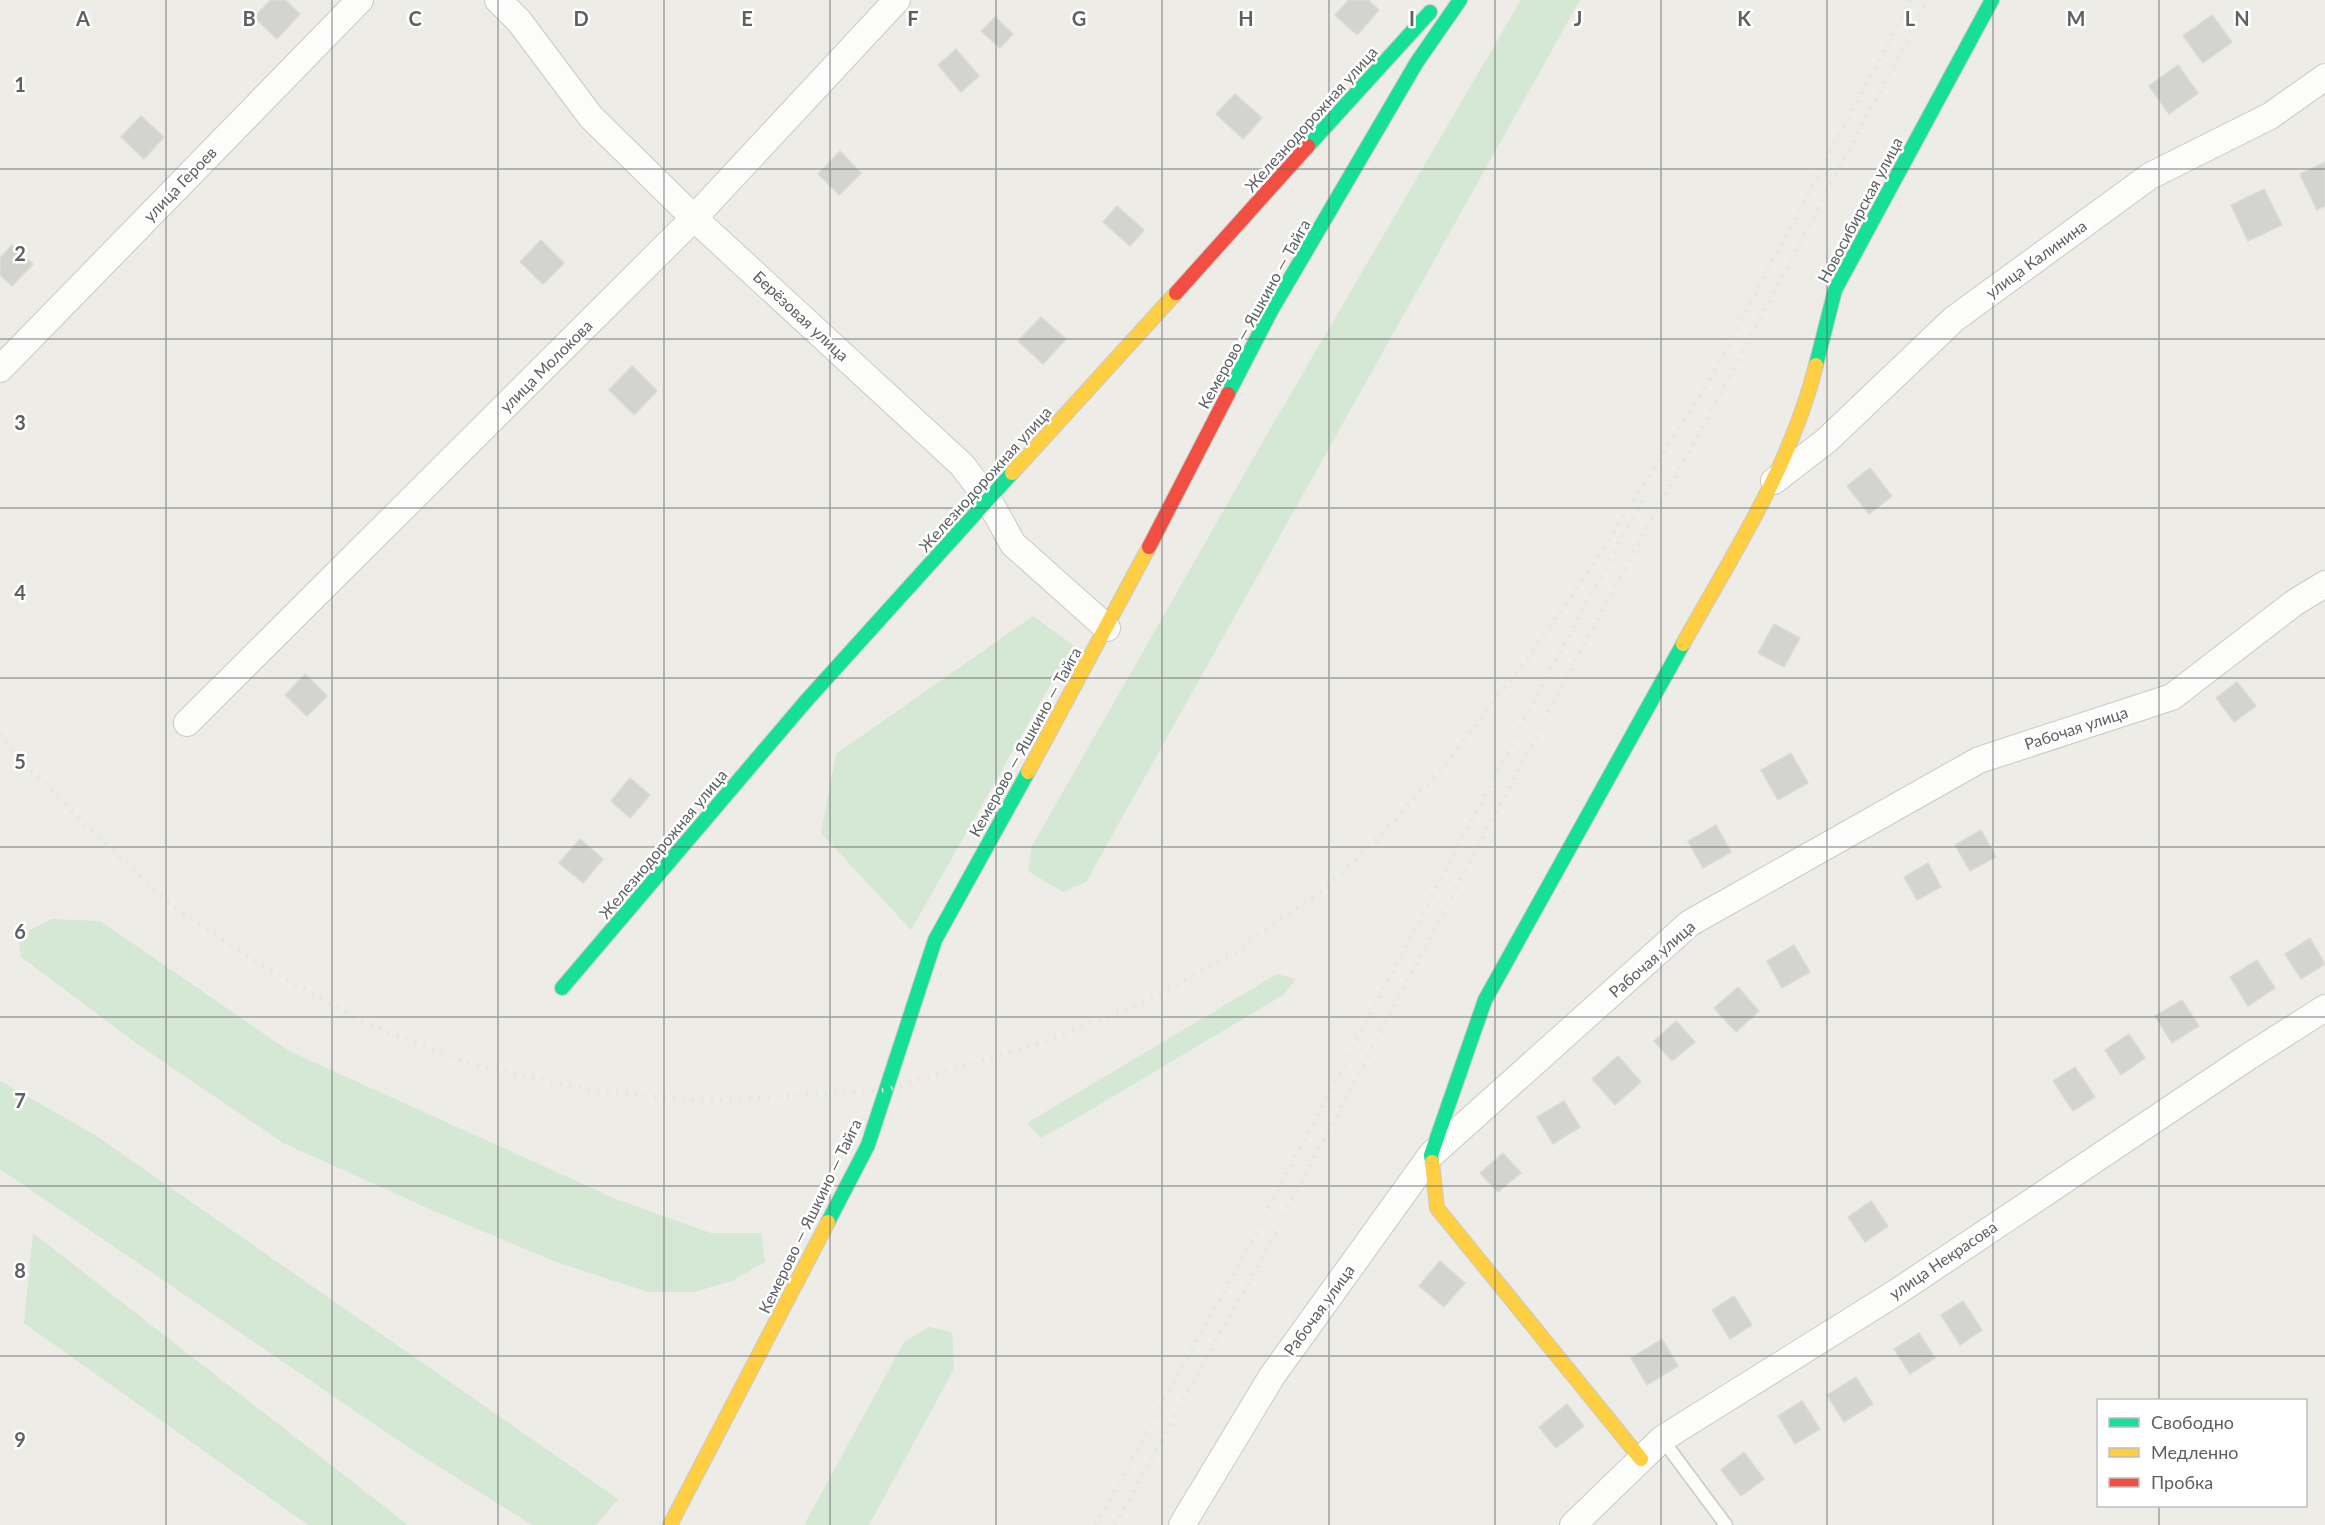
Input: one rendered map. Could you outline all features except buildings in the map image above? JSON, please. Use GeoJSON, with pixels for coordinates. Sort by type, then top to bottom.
{"type":"FeatureCollection","features":[{"type":"Feature","properties":{"kind":"street","name":"улица Героев"},"geometry":{"type":"LineString","coordinates":[[0,369],[360,0]]}},
{"type":"Feature","properties":{"kind":"street","name":"Берёзовая улица"},"geometry":{"type":"LineString","coordinates":[[498,0],[519,21],[591,117],[694,218],[962,465],[988,499],[1013,544],[1107,627]]}},
{"type":"Feature","properties":{"kind":"street","name":"улица Молокова"},"geometry":{"type":"LineString","coordinates":[[187,723],[694,218],[897,0]]}},
{"type":"Feature","properties":{"kind":"street","name":"Железнодорожная улица"},"geometry":{"type":"LineString","coordinates":[[562,988],[806,701],[1442,0]]}},
{"type":"Feature","properties":{"kind":"street","name":"Кемерово — Яшкино — Тайга"},"geometry":{"type":"LineString","coordinates":[[670,1525],[868,1145],[935,940],[1107,627],[1271,311],[1417,62],[1460,0]]}},
{"type":"Feature","properties":{"kind":"street","name":"Новосибирская улица"},"geometry":{"type":"LineString","coordinates":[[1431,1155],[1485,1000],[1774,481],[1808,398],[1835,290],[1992,0]]}},
{"type":"Feature","properties":{"kind":"street","name":"улица Калинина"},"geometry":{"type":"LineString","coordinates":[[1774,481],[1827,440],[1963,312],[2150,176],[2270,116],[2325,76]]}},
{"type":"Feature","properties":{"kind":"street","name":"Рабочая улица"},"geometry":{"type":"LineString","coordinates":[[1182,1525],[1272,1376],[1431,1155],[1690,923],[1979,760],[2172,697],[2294,603],[2325,584]]}},
{"type":"Feature","properties":{"kind":"street","name":"улица Некрасова"},"geometry":{"type":"LineString","coordinates":[[1573,1525],[1662,1439],[1897,1292],[2325,1008]]}},
{"type":"Feature","properties":{"kind":"street"},"geometry":{"type":"LineString","coordinates":[[1431,1155],[1437,1208],[1641,1459]]}},
{"type":"Feature","properties":{"kind":"lane"},"geometry":{"type":"LineString","coordinates":[[1662,1439],[1726,1525]]}},
{"type":"Feature","properties":{"kind":"green space"},"geometry":{"type":"Polygon","coordinates":[[[1521,0],[1580,0],[1086,882],[1063,892],[1028,871],[1032,846],[1269,431],[1521,0]]]}},
{"type":"Feature","properties":{"kind":"green space"},"geometry":{"type":"Polygon","coordinates":[[[1033,616],[1073,645],[911,930],[821,833],[836,754],[1033,616]]]}},
{"type":"Feature","properties":{"kind":"green space"},"geometry":{"type":"Polygon","coordinates":[[[52,919],[100,921],[289,1051],[616,1199],[711,1233],[761,1233],[765,1262],[732,1281],[694,1292],[648,1292],[556,1262],[432,1210],[283,1143],[136,1043],[21,957],[18,936],[52,919]]]}},
{"type":"Feature","properties":{"kind":"green space"},"geometry":{"type":"Polygon","coordinates":[[[1277,974],[1296,979],[1283,995],[1065,1125],[1040,1138],[1027,1123],[1277,974]]]}},
{"type":"Feature","properties":{"kind":"green space"},"geometry":{"type":"Polygon","coordinates":[[[0,1081],[95,1135],[618,1499],[596,1525],[532,1525],[408,1447],[0,1169],[0,1081]]]}},
{"type":"Feature","properties":{"kind":"green space"},"geometry":{"type":"Polygon","coordinates":[[[33,1233],[408,1525],[308,1525],[24,1323],[33,1233]]]}},
{"type":"Feature","properties":{"kind":"green space"},"geometry":{"type":"Polygon","coordinates":[[[929,1327],[952,1332],[954,1369],[869,1525],[804,1525],[904,1342],[929,1327]]]}},
{"type":"Feature","properties":{"kind":"railway"},"geometry":{"type":"LineString","coordinates":[[1710,379],[1911,0]]}},
{"type":"Feature","properties":{"kind":"railway"},"geometry":{"type":"LineString","coordinates":[[1115,1525],[1259,1263],[1606,603],[1722,391],[1928,0]]}},
{"type":"Feature","properties":{"kind":"railway"},"geometry":{"type":"LineString","coordinates":[[0,734],[18,756],[89,828],[173,907],[270,970],[361,1021],[467,1063],[596,1091],[702,1101],[886,1090],[1037,1044],[1141,1004],[1234,953],[1323,890],[1376,840],[1443,767],[1529,656],[1605,546],[1714,372]]}},
{"type":"Feature","properties":{"kind":"railway"},"geometry":{"type":"LineString","coordinates":[[1096,1525],[1244,1255],[1590,595],[1643,500]]}},
{"type":"Feature","properties":{"kind":"traffic: fast"},"geometry":{"type":"LineString","coordinates":[[1228,394],[1271,311],[1417,62],[1460,0]]}},
{"type":"Feature","properties":{"kind":"traffic: fast"},"geometry":{"type":"LineString","coordinates":[[1816,365],[1835,290],[1992,0]]}},
{"type":"Feature","properties":{"kind":"traffic: fast"},"geometry":{"type":"LineString","coordinates":[[1308,146],[1430,12]]}},
{"type":"Feature","properties":{"kind":"traffic: fast"},"geometry":{"type":"LineString","coordinates":[[562,988],[806,701],[1012,473]]}},
{"type":"Feature","properties":{"kind":"traffic: fast"},"geometry":{"type":"LineString","coordinates":[[1432,1162],[1431,1155],[1485,1000],[1683,644]]}},
{"type":"Feature","properties":{"kind":"traffic: fast"},"geometry":{"type":"LineString","coordinates":[[828,1222],[868,1145],[935,940],[1028,772]]}},
{"type":"Feature","properties":{"kind":"traffic: slow"},"geometry":{"type":"LineString","coordinates":[[1012,473],[1176,293]]}},
{"type":"Feature","properties":{"kind":"traffic: slow"},"geometry":{"type":"LineString","coordinates":[[1683,644],[1759,509],[1776,474],[1792,439],[1816,365]]}},
{"type":"Feature","properties":{"kind":"traffic: slow"},"geometry":{"type":"LineString","coordinates":[[1028,772],[1149,547]]}},
{"type":"Feature","properties":{"kind":"traffic: slow"},"geometry":{"type":"LineString","coordinates":[[1432,1162],[1437,1208],[1641,1459]]}},
{"type":"Feature","properties":{"kind":"traffic: slow"},"geometry":{"type":"LineString","coordinates":[[670,1525],[828,1222]]}},
{"type":"Feature","properties":{"kind":"traffic: jam"},"geometry":{"type":"LineString","coordinates":[[1176,293],[1308,146]]}},
{"type":"Feature","properties":{"kind":"traffic: jam"},"geometry":{"type":"LineString","coordinates":[[1149,547],[1228,394]]}}]}
